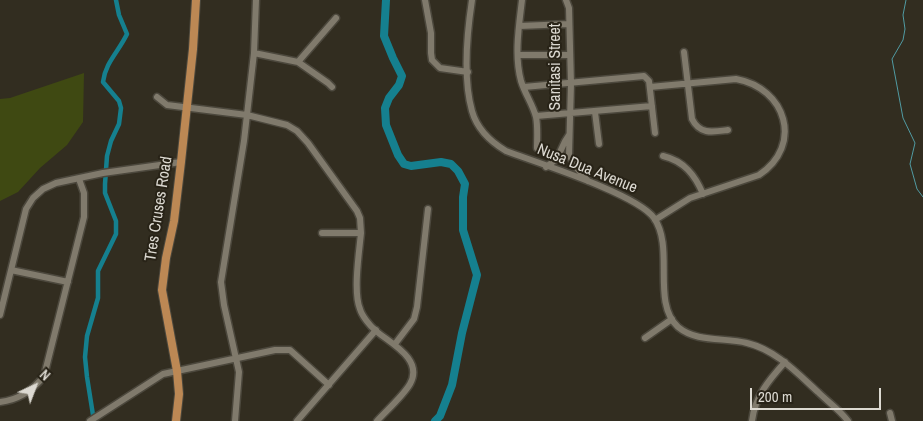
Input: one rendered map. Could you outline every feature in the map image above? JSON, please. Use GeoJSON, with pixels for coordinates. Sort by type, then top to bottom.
{"type":"FeatureCollection","features":[{"type":"Feature","properties":{"kind":"main road","name":"Tres Cruses Road"},"geometry":{"type":"LineString","coordinates":[[176,421],[179,394],[177,371],[162,290],[166,258],[174,221],[181,162],[193,49],[196,0]]}},
{"type":"Feature","properties":{"kind":"street"},"geometry":{"type":"LineString","coordinates":[[235,421],[239,372],[224,305],[221,282],[247,115],[254,53],[256,0]]}},
{"type":"Feature","properties":{"kind":"street"},"geometry":{"type":"LineString","coordinates":[[425,0],[431,33],[432,60],[440,68],[468,72]]}},
{"type":"Feature","properties":{"kind":"street","name":"Nusa Dua Avenue"},"geometry":{"type":"LineString","coordinates":[[472,0],[467,40],[468,93],[472,112],[486,136],[506,151],[589,182],[641,206],[655,220]]}},
{"type":"Feature","properties":{"kind":"street"},"geometry":{"type":"LineString","coordinates":[[522,0],[518,55],[522,83],[536,116],[538,129],[536,148]]}},
{"type":"Feature","properties":{"kind":"street","name":"Sanitasi Street"},"geometry":{"type":"LineString","coordinates":[[566,0],[570,8],[571,84],[569,155]]}},
{"type":"Feature","properties":{"kind":"street"},"geometry":{"type":"LineString","coordinates":[[298,62],[336,18]]}},
{"type":"Feature","properties":{"kind":"street"},"geometry":{"type":"LineString","coordinates":[[519,26],[569,24]]}},
{"type":"Feature","properties":{"kind":"street"},"geometry":{"type":"LineString","coordinates":[[684,52],[692,119],[696,126],[702,130],[712,132],[728,130]]}},
{"type":"Feature","properties":{"kind":"street"},"geometry":{"type":"LineString","coordinates":[[254,53],[298,62],[328,82],[332,87]]}},
{"type":"Feature","properties":{"kind":"street"},"geometry":{"type":"LineString","coordinates":[[518,55],[570,55]]}},
{"type":"Feature","properties":{"kind":"street"},"geometry":{"type":"LineString","coordinates":[[524,87],[646,77],[650,87],[655,133]]}},
{"type":"Feature","properties":{"kind":"street"},"geometry":{"type":"LineString","coordinates":[[650,87],[736,78],[756,84],[765,90],[780,110],[785,133],[780,151],[764,172],[751,179],[703,194],[679,204],[655,220],[663,245],[666,304],[672,320],[690,334],[748,343],[767,350],[785,362],[848,421]]}},
{"type":"Feature","properties":{"kind":"street"},"geometry":{"type":"LineString","coordinates":[[157,98],[167,105],[247,115],[287,125],[297,131],[314,150],[357,210],[360,218],[361,233],[357,302],[360,312],[376,330],[395,344],[412,364],[413,376],[410,384],[377,421]]}},
{"type":"Feature","properties":{"kind":"street"},"geometry":{"type":"LineString","coordinates":[[536,116],[652,106]]}},
{"type":"Feature","properties":{"kind":"street"},"geometry":{"type":"LineString","coordinates":[[596,112],[599,144]]}},
{"type":"Feature","properties":{"kind":"street","name":"Sanitasi Street"},"geometry":{"type":"LineString","coordinates":[[546,166],[558,158],[563,143],[569,135]]}},
{"type":"Feature","properties":{"kind":"street"},"geometry":{"type":"LineString","coordinates":[[561,153],[569,155],[576,167],[589,182]]}},
{"type":"Feature","properties":{"kind":"street"},"geometry":{"type":"LineString","coordinates":[[663,156],[682,164],[698,182],[703,194]]}},
{"type":"Feature","properties":{"kind":"street"},"geometry":{"type":"LineString","coordinates":[[0,316],[26,209],[33,198],[43,189],[56,183],[106,172],[181,162]]}},
{"type":"Feature","properties":{"kind":"street"},"geometry":{"type":"LineString","coordinates":[[0,402],[11,401],[19,397],[36,385],[44,376],[84,217],[84,193],[79,179]]}},
{"type":"Feature","properties":{"kind":"street"},"geometry":{"type":"LineString","coordinates":[[395,344],[414,319],[417,307],[428,209]]}},
{"type":"Feature","properties":{"kind":"street"},"geometry":{"type":"LineString","coordinates":[[322,233],[361,233]]}},
{"type":"Feature","properties":{"kind":"street"},"geometry":{"type":"LineString","coordinates":[[11,270],[68,282]]}},
{"type":"Feature","properties":{"kind":"street"},"geometry":{"type":"LineString","coordinates":[[645,338],[672,320]]}},
{"type":"Feature","properties":{"kind":"street"},"geometry":{"type":"LineString","coordinates":[[296,421],[376,330]]}},
{"type":"Feature","properties":{"kind":"street"},"geometry":{"type":"LineString","coordinates":[[90,421],[163,374],[275,350],[290,350],[329,385]]}},
{"type":"Feature","properties":{"kind":"street"},"geometry":{"type":"LineString","coordinates":[[752,421],[756,402],[762,390],[785,362]]}},
{"type":"Feature","properties":{"kind":"street"},"geometry":{"type":"LineString","coordinates":[[890,413],[892,421]]}},
{"type":"Feature","properties":{"kind":"green space"},"geometry":{"type":"Polygon","coordinates":[[[84,73],[83,122],[67,145],[40,168],[18,192],[0,201],[0,99],[10,98],[84,73]]]}},
{"type":"Feature","properties":{"kind":"waterway"},"geometry":{"type":"LineString","coordinates":[[93,415],[85,357],[87,336],[98,298],[98,271],[116,234],[116,221],[105,193],[105,184],[107,156],[111,141],[119,124],[121,108],[119,101],[103,82],[106,69],[127,34],[119,15],[116,0]]}},
{"type":"Feature","properties":{"kind":"waterway"},"geometry":{"type":"LineString","coordinates":[[386,0],[384,36],[402,76],[399,85],[389,98],[385,108],[386,125],[398,155],[404,164],[411,166],[441,162],[451,164],[458,171],[465,184],[463,230],[477,275],[462,333],[452,385],[440,416],[435,421]]}},
{"type":"Feature","properties":{"kind":"waterway"},"geometry":{"type":"LineString","coordinates":[[906,0],[903,15],[905,29],[903,40],[892,59],[903,118],[915,143],[910,164],[917,189],[923,197]]}}]}
